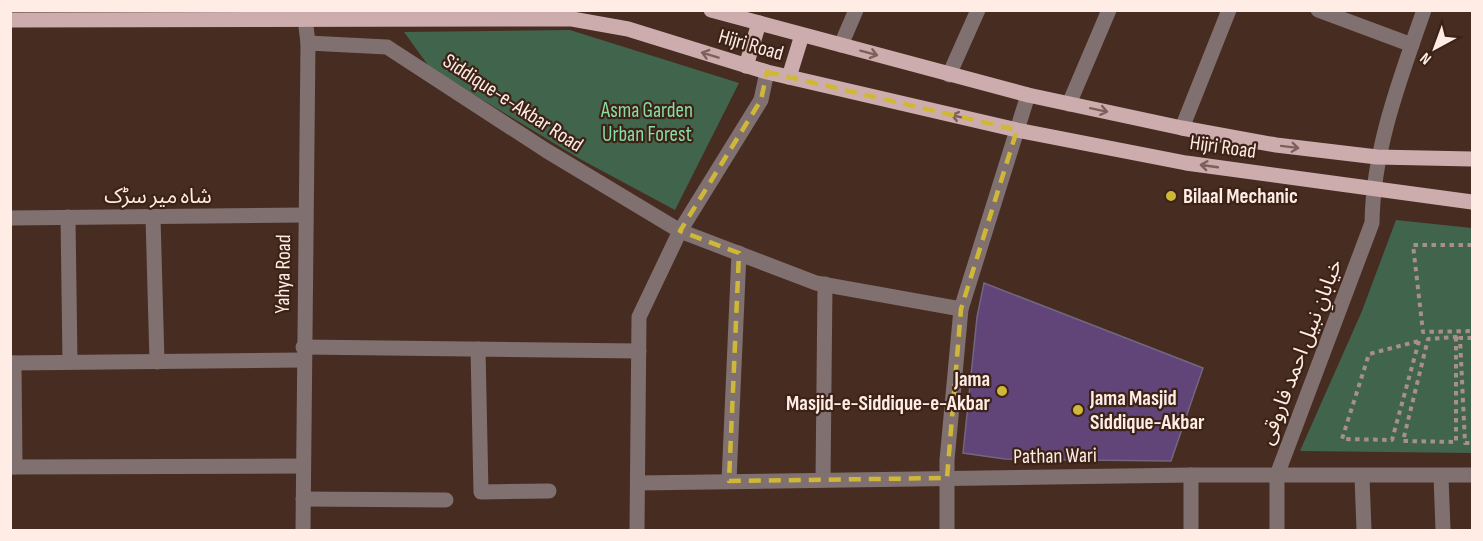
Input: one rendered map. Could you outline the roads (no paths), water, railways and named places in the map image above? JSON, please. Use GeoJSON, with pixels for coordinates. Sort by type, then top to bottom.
{"type":"FeatureCollection","features":[{"type":"Feature","properties":{"kind":"main road","name":"Hijri Road"},"geometry":{"type":"LineString","coordinates":[[717,11],[1028,95],[1182,128],[1276,145],[1377,157],[1473,159]]}},
{"type":"Feature","properties":{"kind":"main road","name":"Hijri Road"},"geometry":{"type":"LineString","coordinates":[[10,20],[572,19],[628,30],[767,72],[1017,130],[1186,163],[1473,202]]}},
{"type":"Feature","properties":{"kind":"main road"},"geometry":{"type":"LineString","coordinates":[[746,66],[759,23]]}},
{"type":"Feature","properties":{"kind":"main road"},"geometry":{"type":"LineString","coordinates":[[789,77],[802,35]]}},
{"type":"Feature","properties":{"kind":"street"},"geometry":{"type":"LineString","coordinates":[[841,45],[856,10]]}},
{"type":"Feature","properties":{"kind":"street"},"geometry":{"type":"LineString","coordinates":[[950,75],[978,10]]}},
{"type":"Feature","properties":{"kind":"street"},"geometry":{"type":"LineString","coordinates":[[1069,104],[1109,10]]}},
{"type":"Feature","properties":{"kind":"street"},"geometry":{"type":"LineString","coordinates":[[1182,128],[1229,10]]}},
{"type":"Feature","properties":{"kind":"street"},"geometry":{"type":"LineString","coordinates":[[1318,10],[1412,45]]}},
{"type":"Feature","properties":{"kind":"street","name":"خیابانِ نبیل احمد فاروقی"},"geometry":{"type":"LineString","coordinates":[[1277,531],[1277,475],[1372,223],[1372,189],[1377,157],[1424,10]]}},
{"type":"Feature","properties":{"kind":"street","name":"Yahya Road"},"geometry":{"type":"LineString","coordinates":[[303,531],[303,354],[308,43],[305,18]]}},
{"type":"Feature","properties":{"kind":"street","name":"Siddique-e-Akbar Road"},"geometry":{"type":"LineString","coordinates":[[308,43],[387,47],[547,151],[680,231],[825,284],[961,309]]}},
{"type":"Feature","properties":{"kind":"street"},"geometry":{"type":"LineString","coordinates":[[637,531],[639,317],[680,231],[760,100],[767,72]]}},
{"type":"Feature","properties":{"kind":"street"},"geometry":{"type":"LineString","coordinates":[[947,531],[946,478],[961,309],[1028,95]]}},
{"type":"Feature","properties":{"kind":"street","name":"شاہ میر سڑک"},"geometry":{"type":"LineString","coordinates":[[10,218],[305,216]]}},
{"type":"Feature","properties":{"kind":"street"},"geometry":{"type":"LineString","coordinates":[[153,217],[157,362]]}},
{"type":"Feature","properties":{"kind":"street"},"geometry":{"type":"LineString","coordinates":[[68,218],[70,363]]}},
{"type":"Feature","properties":{"kind":"street"},"geometry":{"type":"LineString","coordinates":[[729,481],[739,253]]}},
{"type":"Feature","properties":{"kind":"street"},"geometry":{"type":"LineString","coordinates":[[823,480],[825,284]]}},
{"type":"Feature","properties":{"kind":"street"},"geometry":{"type":"LineString","coordinates":[[303,466],[13,467],[12,363],[157,362],[303,354],[478,349],[639,351]]}},
{"type":"Feature","properties":{"kind":"street"},"geometry":{"type":"LineString","coordinates":[[478,349],[481,492],[549,491]]}},
{"type":"Feature","properties":{"kind":"street"},"geometry":{"type":"LineString","coordinates":[[1191,475],[1191,531]]}},
{"type":"Feature","properties":{"kind":"street","name":"Pathan Wari"},"geometry":{"type":"LineString","coordinates":[[638,483],[1191,475],[1362,477],[1473,475]]}},
{"type":"Feature","properties":{"kind":"street"},"geometry":{"type":"LineString","coordinates":[[1441,476],[1443,531]]}},
{"type":"Feature","properties":{"kind":"street"},"geometry":{"type":"LineString","coordinates":[[1362,477],[1364,531]]}},
{"type":"Feature","properties":{"kind":"street"},"geometry":{"type":"LineString","coordinates":[[303,500],[446,500]]}},
{"type":"Feature","properties":{"kind":"place","name":"Bilaal Mechanic"},"geometry":{"type":"Point","coordinates":[1171,196]}},
{"type":"Feature","properties":{"kind":"place","name":"Jama Masjid-e-Siddique-e-Akbar"},"geometry":{"type":"Point","coordinates":[1002,391]}},
{"type":"Feature","properties":{"kind":"place","name":"Jama Masjid Siddique-Akbar"},"geometry":{"type":"Point","coordinates":[1078,410]}},
{"type":"Feature","properties":{"kind":"park label","name":"Asma Garden Urban Forest"},"geometry":{"type":"Point","coordinates":[647,122]}}]}
